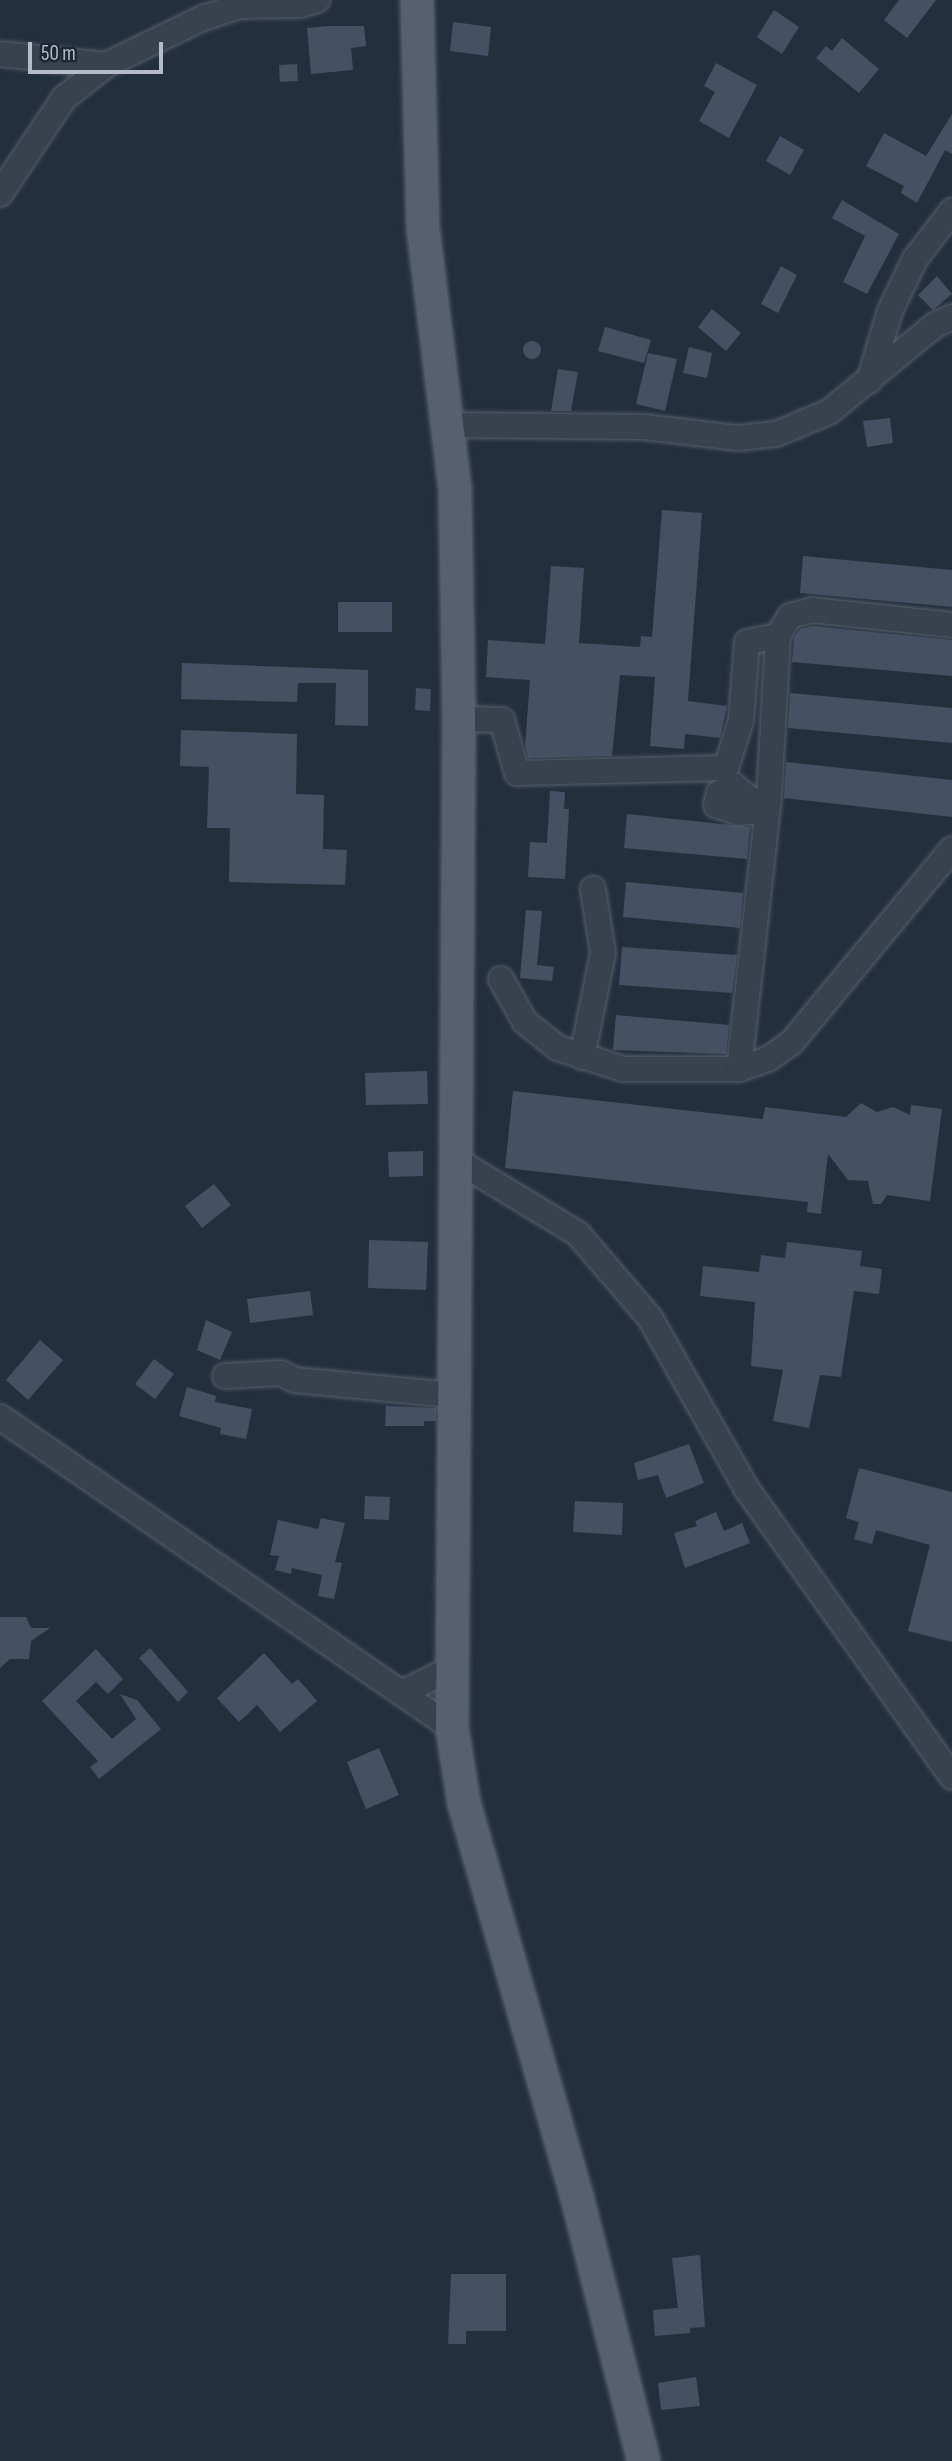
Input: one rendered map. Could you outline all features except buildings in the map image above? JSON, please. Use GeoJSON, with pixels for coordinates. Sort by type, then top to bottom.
{"type":"FeatureCollection","features":[{"type":"Feature","properties":{"kind":"main road"},"geometry":{"type":"LineString","coordinates":[[417,0],[423,228],[450,425],[459,719],[456,1160],[451,1395],[452,1728],[464,1803],[577,2197],[644,2461]]}},
{"type":"Feature","properties":{"kind":"street"},"geometry":{"type":"LineString","coordinates":[[0,194],[64,98],[106,65],[203,18],[240,6],[300,5],[317,0]]}},
{"type":"Feature","properties":{"kind":"street"},"geometry":{"type":"LineString","coordinates":[[0,54],[106,65]]}},
{"type":"Feature","properties":{"kind":"street"},"geometry":{"type":"LineString","coordinates":[[869,381],[890,311],[915,259],[952,211]]}},
{"type":"Feature","properties":{"kind":"street"},"geometry":{"type":"LineString","coordinates":[[450,425],[644,426],[738,438],[764,435],[803,426],[869,381],[935,325],[952,317]]}},
{"type":"Feature","properties":{"kind":"street"},"geometry":{"type":"LineString","coordinates":[[739,1069],[765,811],[778,636],[790,616],[812,610],[952,625]]}},
{"type":"Feature","properties":{"kind":"street"},"geometry":{"type":"LineString","coordinates":[[459,719],[502,720],[517,773],[726,768],[741,720],[747,642],[778,636]]}},
{"type":"Feature","properties":{"kind":"street"},"geometry":{"type":"LineString","coordinates":[[501,979],[525,1022],[558,1048],[623,1069],[739,1069],[768,1059],[791,1043],[952,849]]}},
{"type":"Feature","properties":{"kind":"street"},"geometry":{"type":"LineString","coordinates":[[582,1057],[603,953],[593,889]]}},
{"type":"Feature","properties":{"kind":"street"},"geometry":{"type":"LineString","coordinates":[[456,1160],[578,1234],[650,1318],[746,1488],[952,1777]]}},
{"type":"Feature","properties":{"kind":"street"},"geometry":{"type":"LineString","coordinates":[[225,1376],[281,1373],[295,1380],[451,1395]]}},
{"type":"Feature","properties":{"kind":"street"},"geometry":{"type":"LineString","coordinates":[[0,1417],[404,1692],[452,1728]]}},
{"type":"Feature","properties":{"kind":"street"},"geometry":{"type":"LineString","coordinates":[[404,1692],[450,1669]]}}]}
